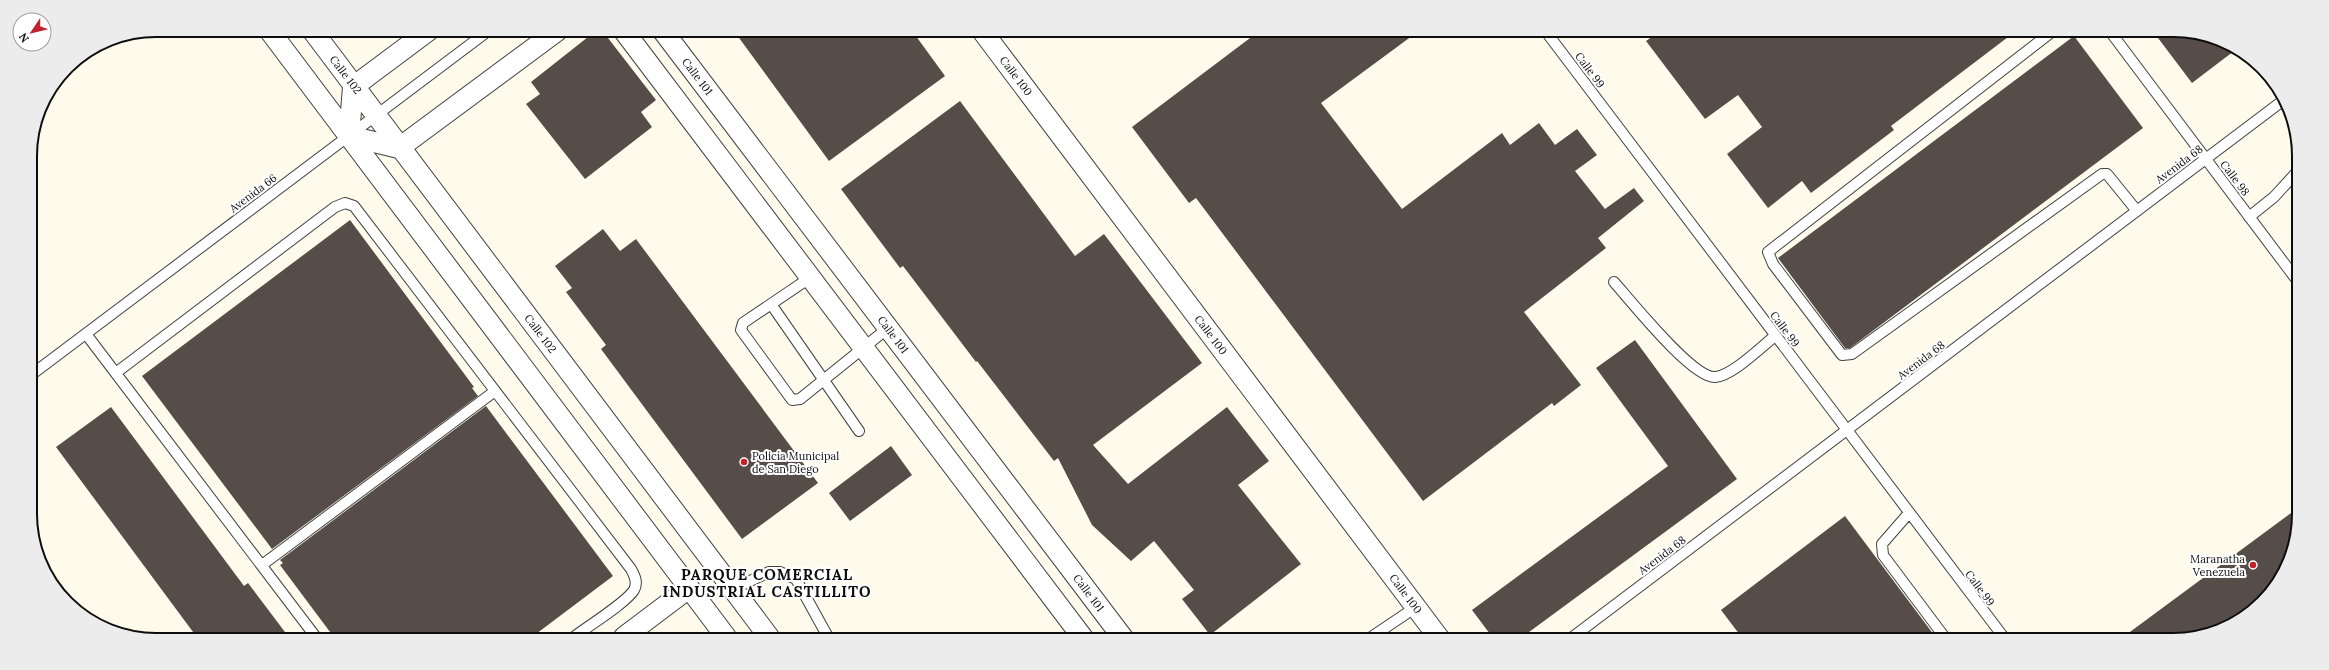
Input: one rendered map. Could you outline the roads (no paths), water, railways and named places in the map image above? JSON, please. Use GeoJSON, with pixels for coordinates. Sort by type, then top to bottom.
{"type":"FeatureCollection","features":[{"type":"Feature","properties":{"kind":"street"},"geometry":{"type":"LineString","coordinates":[[274,37],[723,633]]}},
{"type":"Feature","properties":{"kind":"street","name":"Calle 102"},"geometry":{"type":"LineString","coordinates":[[317,37],[353,87],[766,633]]}},
{"type":"Feature","properties":{"kind":"street"},"geometry":{"type":"LineString","coordinates":[[349,136],[353,87],[420,37]]}},
{"type":"Feature","properties":{"kind":"street"},"geometry":{"type":"LineString","coordinates":[[349,136],[399,148],[549,37]]}},
{"type":"Feature","properties":{"kind":"street"},"geometry":{"type":"LineString","coordinates":[[629,37],[1079,633]]}},
{"type":"Feature","properties":{"kind":"street","name":"Calle 101"},"geometry":{"type":"LineString","coordinates":[[668,37],[1119,633]]}},
{"type":"Feature","properties":{"kind":"street","name":"Calle 100"},"geometry":{"type":"LineString","coordinates":[[987,37],[1435,633]]}},
{"type":"Feature","properties":{"kind":"street"},"geometry":{"type":"LineString","coordinates":[[629,633],[689,588]]}},
{"type":"Feature","properties":{"kind":"lane","name":"Avenida 66"},"geometry":{"type":"LineString","coordinates":[[37,371],[480,37]]}},
{"type":"Feature","properties":{"kind":"lane","name":"Calle 99"},"geometry":{"type":"LineString","coordinates":[[1550,37],[1846,431],[2000,633]]}},
{"type":"Feature","properties":{"kind":"lane"},"geometry":{"type":"LineString","coordinates":[[2045,37],[1768,252],[1773,264],[1842,355],[1852,354],[2102,174],[2107,174],[2137,211]]}},
{"type":"Feature","properties":{"kind":"lane","name":"Calle 98"},"geometry":{"type":"LineString","coordinates":[[2114,37],[2292,274]]}},
{"type":"Feature","properties":{"kind":"lane","name":"Avenida 68"},"geometry":{"type":"LineString","coordinates":[[1578,633],[2280,103]]}},
{"type":"Feature","properties":{"kind":"lane"},"geometry":{"type":"LineString","coordinates":[[2249,217],[2274,197],[2292,177]]}},
{"type":"Feature","properties":{"kind":"lane"},"geometry":{"type":"LineString","coordinates":[[117,372],[335,207],[344,203],[354,206],[362,214],[631,569],[636,579],[634,590],[626,598],[579,633]]}},
{"type":"Feature","properties":{"kind":"lane"},"geometry":{"type":"LineString","coordinates":[[811,277],[743,323],[741,330],[792,400],[800,400],[888,328]]}},
{"type":"Feature","properties":{"kind":"lane"},"geometry":{"type":"LineString","coordinates":[[1614,282],[1686,362],[1705,375],[1715,377],[1730,372],[1775,336]]}},
{"type":"Feature","properties":{"kind":"lane"},"geometry":{"type":"LineString","coordinates":[[771,304],[859,431]]}},
{"type":"Feature","properties":{"kind":"lane"},"geometry":{"type":"LineString","coordinates":[[86,334],[117,372],[313,633]]}},
{"type":"Feature","properties":{"kind":"lane"},"geometry":{"type":"LineString","coordinates":[[262,565],[495,390]]}},
{"type":"Feature","properties":{"kind":"lane"},"geometry":{"type":"LineString","coordinates":[[1909,513],[1882,544],[1883,555],[1942,633]]}},
{"type":"Feature","properties":{"kind":"lane"},"geometry":{"type":"LineString","coordinates":[[733,589],[769,572],[780,572],[796,579],[826,633]]}},
{"type":"Feature","properties":{"kind":"lane"},"geometry":{"type":"LineString","coordinates":[[1377,633],[1416,607]]}},
{"type":"Feature","properties":{"kind":"place","name":"Policía Municipal de San Diego"},"geometry":{"type":"Point","coordinates":[744,462]}},
{"type":"Feature","properties":{"kind":"place","name":"Maranatha Venezuela"},"geometry":{"type":"Point","coordinates":[2253,565]}},
{"type":"Feature","properties":{"kind":"district","name":"PARQUE COMERCIAL INDUSTRIAL CASTILLITO"},"geometry":{"type":"Point","coordinates":[767,582]}}]}
